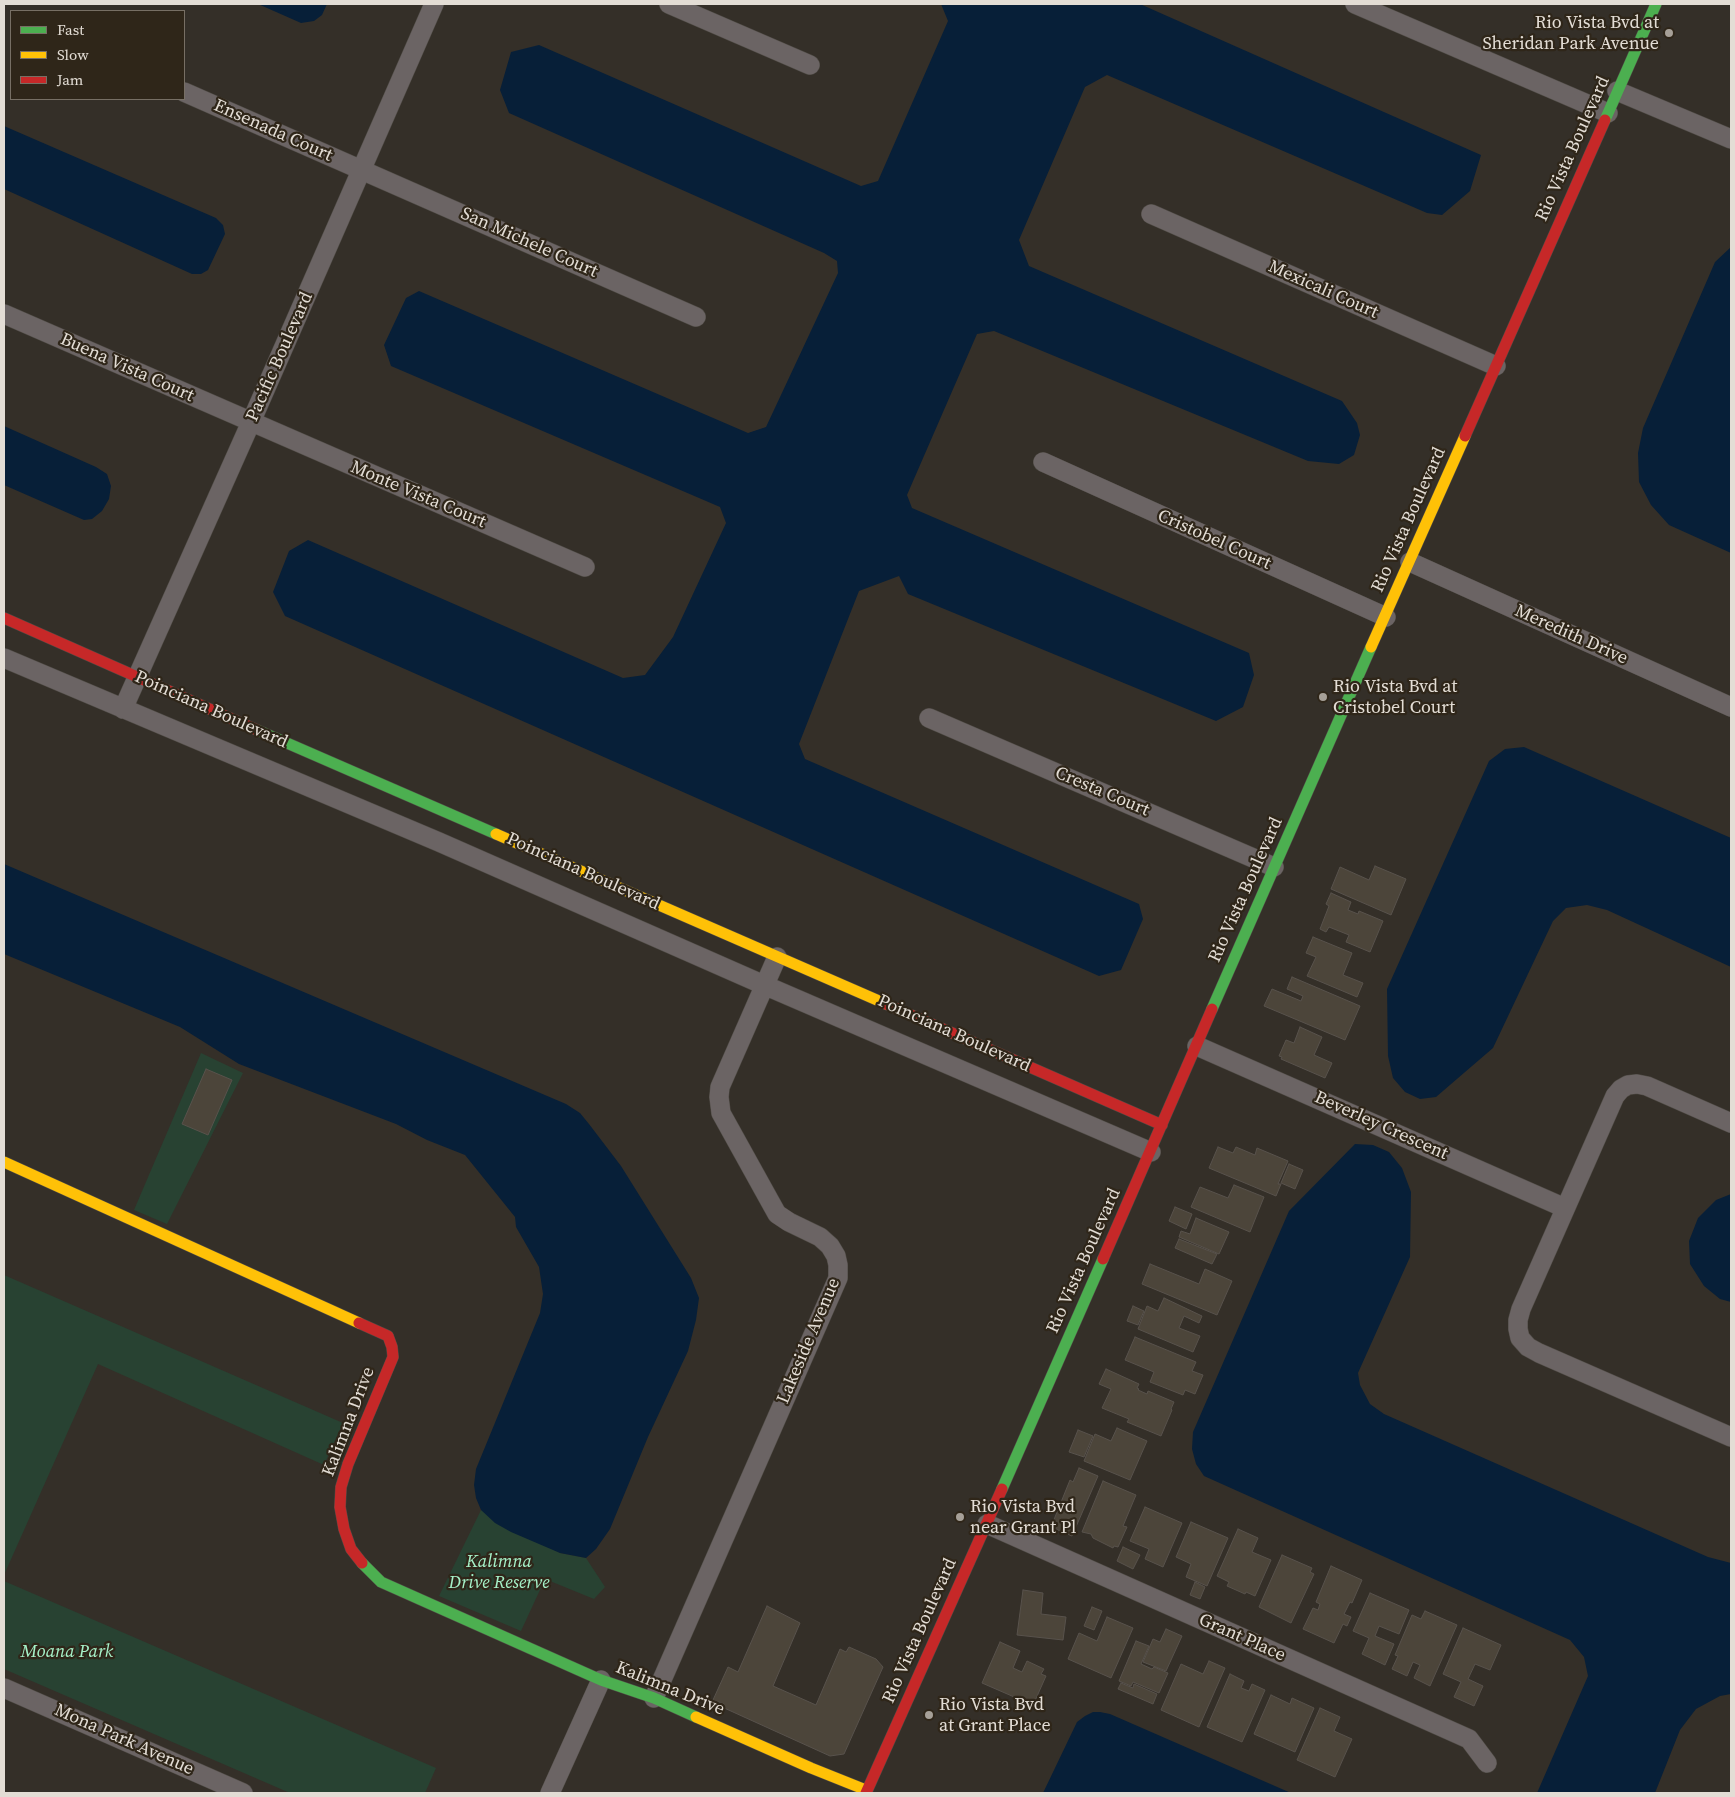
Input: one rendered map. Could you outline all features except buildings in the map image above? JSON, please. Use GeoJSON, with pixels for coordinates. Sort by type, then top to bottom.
{"type":"FeatureCollection","features":[{"type":"Feature","properties":{"kind":"street","name":"Pacific Boulevard"},"geometry":{"type":"LineString","coordinates":[[123,709],[434,4]]}},
{"type":"Feature","properties":{"kind":"street"},"geometry":{"type":"LineString","coordinates":[[669,4],[810,65]]}},
{"type":"Feature","properties":{"kind":"street"},"geometry":{"type":"LineString","coordinates":[[1355,4],[1608,113]]}},
{"type":"Feature","properties":{"kind":"street","name":"Rio Vista Boulevard"},"geometry":{"type":"LineString","coordinates":[[865,1792],[987,1524],[1274,867],[1386,618],[1656,4]]}},
{"type":"Feature","properties":{"kind":"street"},"geometry":{"type":"LineString","coordinates":[[1617,91],[1731,140]]}},
{"type":"Feature","properties":{"kind":"street","name":"Ensenada Court"},"geometry":{"type":"LineString","coordinates":[[185,92],[362,170]]}},
{"type":"Feature","properties":{"kind":"street","name":"San Michele Court"},"geometry":{"type":"LineString","coordinates":[[362,170],[696,317]]}},
{"type":"Feature","properties":{"kind":"street","name":"Mexicali Court"},"geometry":{"type":"LineString","coordinates":[[1151,214],[1496,366]]}},
{"type":"Feature","properties":{"kind":"street","name":"Buena Vista Court"},"geometry":{"type":"LineString","coordinates":[[4,314],[251,422]]}},
{"type":"Feature","properties":{"kind":"street","name":"Monte Vista Court"},"geometry":{"type":"LineString","coordinates":[[251,422],[585,567]]}},
{"type":"Feature","properties":{"kind":"street","name":"Cristobel Court"},"geometry":{"type":"LineString","coordinates":[[1043,462],[1386,618]]}},
{"type":"Feature","properties":{"kind":"street","name":"Meredith Drive"},"geometry":{"type":"LineString","coordinates":[[1410,562],[1731,707]]}},
{"type":"Feature","properties":{"kind":"street","name":"Poinciana Boulevard"},"geometry":{"type":"LineString","coordinates":[[4,618],[137,678],[1162,1125]]}},
{"type":"Feature","properties":{"kind":"street","name":"Poinciana Boulevard"},"geometry":{"type":"LineString","coordinates":[[4,658],[439,842],[1151,1152]]}},
{"type":"Feature","properties":{"kind":"street","name":"Cresta Court"},"geometry":{"type":"LineString","coordinates":[[929,718],[1274,867]]}},
{"type":"Feature","properties":{"kind":"street"},"geometry":{"type":"LineString","coordinates":[[439,842],[451,814]]}},
{"type":"Feature","properties":{"kind":"street","name":"Lakeside Avenue"},"geometry":{"type":"LineString","coordinates":[[654,1698],[838,1278],[836,1256],[830,1246],[820,1237],[777,1214],[721,1112],[720,1087],[777,957]]}},
{"type":"Feature","properties":{"kind":"street","name":"Beverley Crescent"},"geometry":{"type":"LineString","coordinates":[[1197,1046],[1565,1208]]}},
{"type":"Feature","properties":{"kind":"street"},"geometry":{"type":"LineString","coordinates":[[1731,1122],[1647,1086],[1637,1084],[1628,1085],[1620,1089],[1615,1096],[1565,1208],[1518,1320],[1520,1338],[1538,1352],[1731,1438]]}},
{"type":"Feature","properties":{"kind":"street","name":"Kalimna Drive"},"geometry":{"type":"LineString","coordinates":[[4,1162],[388,1336],[392,1346],[393,1357],[348,1464],[341,1487],[340,1508],[344,1529],[351,1549],[366,1568],[381,1582],[601,1680],[654,1698],[865,1792]]}},
{"type":"Feature","properties":{"kind":"street","name":"Grant Place"},"geometry":{"type":"LineString","coordinates":[[987,1524],[1469,1739],[1487,1763]]}},
{"type":"Feature","properties":{"kind":"street"},"geometry":{"type":"LineString","coordinates":[[550,1793],[601,1680]]}},
{"type":"Feature","properties":{"kind":"street","name":"Mona Park Avenue"},"geometry":{"type":"LineString","coordinates":[[4,1688],[243,1793]]}},
{"type":"Feature","properties":{"kind":"green space"},"geometry":{"type":"Polygon","coordinates":[[[201,1053],[243,1073],[167,1224],[134,1210],[201,1053]]]}},
{"type":"Feature","properties":{"kind":"green space"},"geometry":{"type":"Polygon","coordinates":[[[4,1275],[343,1423],[324,1465],[98,1364],[4,1575],[4,1275]]]}},
{"type":"Feature","properties":{"kind":"green space","name":"Kalimna Drive Reserve"},"geometry":{"type":"Polygon","coordinates":[[[481,1510],[560,1553],[586,1558],[605,1587],[594,1599],[545,1579],[521,1631],[439,1596],[481,1510]]]}},
{"type":"Feature","properties":{"kind":"green space","name":"Moana Park"},"geometry":{"type":"Polygon","coordinates":[[[4,1581],[436,1768],[425,1793],[290,1793],[4,1669],[4,1581]]]}},
{"type":"Feature","properties":{"kind":"water"},"geometry":{"type":"Polygon","coordinates":[[[258,4],[327,4],[322,15],[314,21],[301,23],[258,4]]]}},
{"type":"Feature","properties":{"kind":"water"},"geometry":{"type":"Polygon","coordinates":[[[941,4],[1140,4],[1481,155],[1470,191],[1442,215],[1427,213],[1107,75],[1085,87],[1019,240],[1029,266],[1342,401],[1357,423],[1360,435],[1354,455],[1339,464],[1308,461],[994,331],[977,334],[907,495],[912,508],[1249,653],[1254,675],[1243,707],[1216,721],[908,594],[899,576],[859,591],[799,744],[805,759],[1139,904],[1143,919],[1121,970],[1099,976],[285,616],[273,592],[289,551],[308,540],[623,678],[645,675],[673,637],[726,523],[720,507],[391,366],[384,345],[406,298],[419,291],[748,433],[766,427],[838,273],[837,261],[824,253],[509,113],[500,90],[511,52],[539,45],[861,186],[878,181],[948,21],[941,4]]]}},
{"type":"Feature","properties":{"kind":"water"},"geometry":{"type":"Polygon","coordinates":[[[4,126],[216,218],[223,225],[225,234],[208,270],[201,274],[192,274],[4,189],[4,126]]]}},
{"type":"Feature","properties":{"kind":"water"},"geometry":{"type":"Polygon","coordinates":[[[1731,247],[1731,553],[1669,525],[1651,505],[1639,482],[1638,453],[1643,428],[1715,262],[1731,247]]]}},
{"type":"Feature","properties":{"kind":"water"},"geometry":{"type":"Polygon","coordinates":[[[4,426],[96,467],[107,474],[111,486],[109,499],[102,511],[92,519],[84,520],[4,485],[4,426]]]}},
{"type":"Feature","properties":{"kind":"water"},"geometry":{"type":"Polygon","coordinates":[[[1524,747],[1731,838],[1731,967],[1607,910],[1587,905],[1566,908],[1553,921],[1493,1048],[1436,1097],[1420,1099],[1405,1092],[1393,1078],[1388,1056],[1387,989],[1489,761],[1505,749],[1524,747]]]}},
{"type":"Feature","properties":{"kind":"water"},"geometry":{"type":"Polygon","coordinates":[[[4,864],[566,1104],[580,1113],[621,1166],[691,1278],[699,1298],[696,1320],[688,1351],[648,1437],[610,1529],[596,1549],[586,1558],[560,1553],[511,1532],[495,1523],[481,1510],[476,1498],[474,1485],[476,1469],[540,1313],[543,1294],[539,1267],[516,1227],[515,1217],[465,1155],[427,1140],[396,1124],[239,1064],[180,1027],[4,954],[4,864]]]}},
{"type":"Feature","properties":{"kind":"water"},"geometry":{"type":"Polygon","coordinates":[[[1355,1144],[1373,1145],[1389,1152],[1402,1168],[1411,1192],[1410,1257],[1358,1373],[1360,1385],[1370,1404],[1384,1414],[1708,1557],[1731,1563],[1731,1694],[1720,1696],[1696,1709],[1680,1730],[1655,1793],[1537,1793],[1588,1676],[1584,1657],[1570,1640],[1204,1476],[1196,1464],[1192,1449],[1193,1432],[1289,1211],[1355,1144]]]}},
{"type":"Feature","properties":{"kind":"water"},"geometry":{"type":"Polygon","coordinates":[[[1731,1194],[1731,1302],[1720,1299],[1704,1286],[1690,1264],[1689,1241],[1698,1218],[1716,1200],[1731,1194]]]}},
{"type":"Feature","properties":{"kind":"water"},"geometry":{"type":"Polygon","coordinates":[[[1093,1712],[1110,1714],[1291,1793],[1043,1793],[1077,1722],[1093,1712]]]}},
{"type":"Feature","properties":{"kind":"traffic: fast"},"geometry":{"type":"LineString","coordinates":[[1605,120],[1656,4]]}},
{"type":"Feature","properties":{"kind":"traffic: fast"},"geometry":{"type":"LineString","coordinates":[[1212,1009],[1371,647]]}},
{"type":"Feature","properties":{"kind":"traffic: fast"},"geometry":{"type":"LineString","coordinates":[[257,730],[496,834]]}},
{"type":"Feature","properties":{"kind":"traffic: fast"},"geometry":{"type":"LineString","coordinates":[[1002,1489],[1103,1259]]}},
{"type":"Feature","properties":{"kind":"traffic: fast"},"geometry":{"type":"LineString","coordinates":[[362,1563],[381,1582],[601,1680],[654,1698],[696,1717]]}},
{"type":"Feature","properties":{"kind":"traffic: slow"},"geometry":{"type":"LineString","coordinates":[[1371,647],[1465,436]]}},
{"type":"Feature","properties":{"kind":"traffic: slow"},"geometry":{"type":"LineString","coordinates":[[496,834],[886,1004]]}},
{"type":"Feature","properties":{"kind":"traffic: slow"},"geometry":{"type":"LineString","coordinates":[[4,1162],[359,1323]]}},
{"type":"Feature","properties":{"kind":"traffic: slow"},"geometry":{"type":"LineString","coordinates":[[696,1717],[866,1790]]}},
{"type":"Feature","properties":{"kind":"traffic: jam"},"geometry":{"type":"LineString","coordinates":[[1465,436],[1605,120]]}},
{"type":"Feature","properties":{"kind":"traffic: jam"},"geometry":{"type":"LineString","coordinates":[[4,618],[257,730]]}},
{"type":"Feature","properties":{"kind":"traffic: jam"},"geometry":{"type":"LineString","coordinates":[[886,1004],[1162,1125]]}},
{"type":"Feature","properties":{"kind":"traffic: jam"},"geometry":{"type":"LineString","coordinates":[[1103,1259],[1212,1009]]}},
{"type":"Feature","properties":{"kind":"traffic: jam"},"geometry":{"type":"LineString","coordinates":[[359,1323],[388,1336],[393,1357],[348,1464],[341,1487],[340,1507],[344,1529],[351,1549],[362,1563]]}},
{"type":"Feature","properties":{"kind":"traffic: jam"},"geometry":{"type":"LineString","coordinates":[[866,1793],[1002,1489]]}},
{"type":"Feature","properties":{"kind":"place","name":"Rio Vista Bvd at Sheridan Park Avenue"},"geometry":{"type":"Point","coordinates":[1669,33]}},
{"type":"Feature","properties":{"kind":"place","name":"Rio Vista Bvd at Cristobel Court"},"geometry":{"type":"Point","coordinates":[1323,697]}},
{"type":"Feature","properties":{"kind":"place","name":"Rio Vista Bvd near Grant Pl"},"geometry":{"type":"Point","coordinates":[960,1517]}},
{"type":"Feature","properties":{"kind":"place","name":"Rio Vista Bvd at Grant Place"},"geometry":{"type":"Point","coordinates":[929,1715]}}]}
